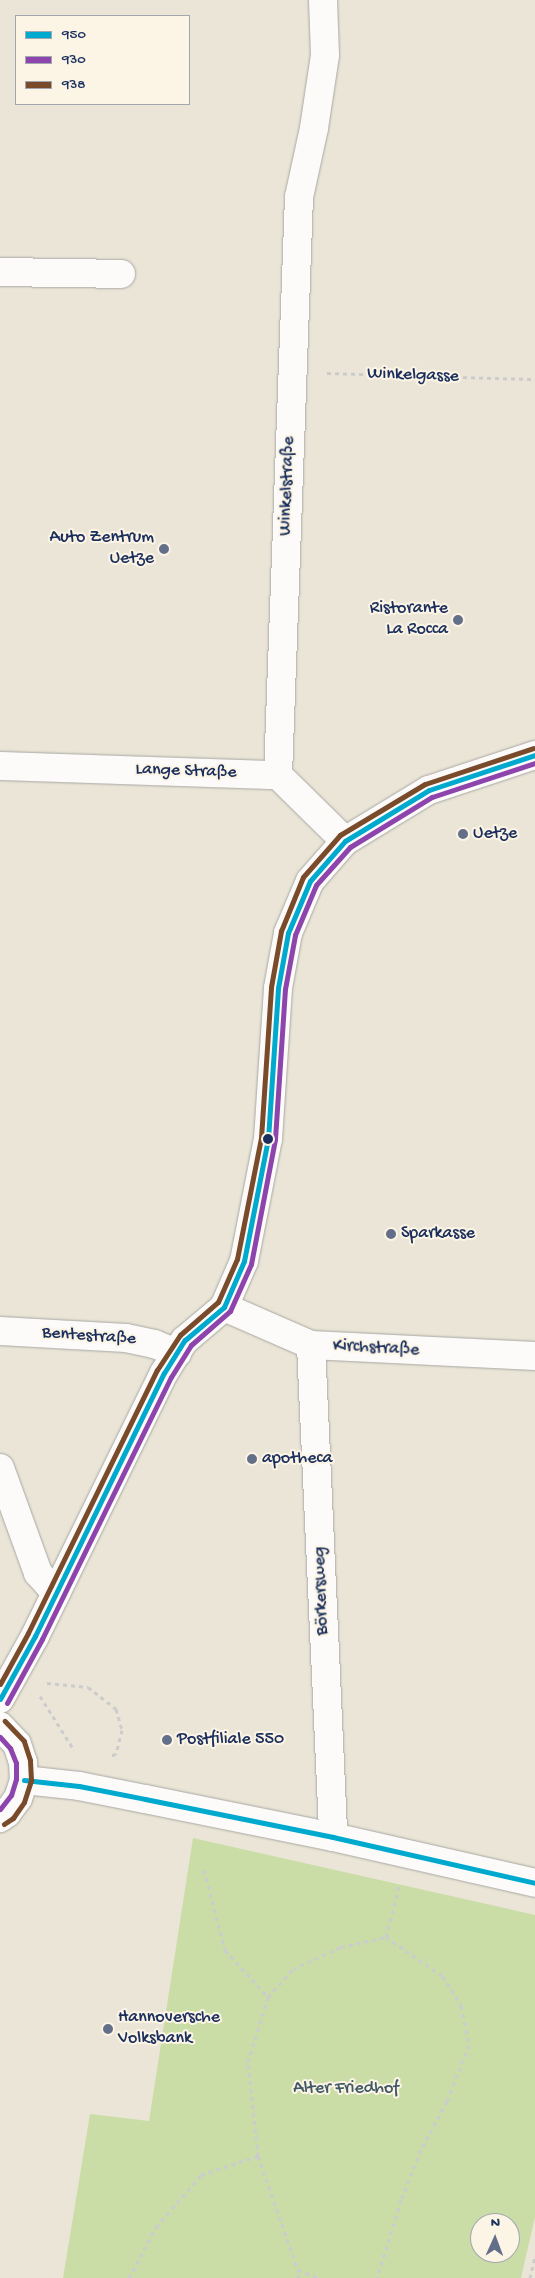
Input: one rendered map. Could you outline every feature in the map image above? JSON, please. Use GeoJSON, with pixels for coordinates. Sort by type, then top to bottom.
{"type":"FeatureCollection","features":[{"type":"Feature","properties":{"kind":"street","name":"Winkelstraße"},"geometry":{"type":"LineString","coordinates":[[278,775],[299,197],[314,128],[325,55],[323,0]]}},
{"type":"Feature","properties":{"kind":"street"},"geometry":{"type":"LineString","coordinates":[[0,272],[121,274]]}},
{"type":"Feature","properties":{"kind":"street"},"geometry":{"type":"LineString","coordinates":[[0,1699],[35,1636],[164,1373],[185,1340],[224,1307],[244,1261],[268,1139],[278,988],[288,934],[310,881],[345,841],[429,790],[535,755]]}},
{"type":"Feature","properties":{"kind":"street","name":"Lange Straße"},"geometry":{"type":"LineString","coordinates":[[0,766],[278,775]]}},
{"type":"Feature","properties":{"kind":"street"},"geometry":{"type":"LineString","coordinates":[[278,775],[345,841]]}},
{"type":"Feature","properties":{"kind":"street","name":"Kirchstraße"},"geometry":{"type":"LineString","coordinates":[[224,1307],[311,1345],[535,1356]]}},
{"type":"Feature","properties":{"kind":"street","name":"Bentestraße"},"geometry":{"type":"LineString","coordinates":[[0,1331],[126,1338],[154,1344],[177,1353]]}},
{"type":"Feature","properties":{"kind":"street","name":"Börkersweg"},"geometry":{"type":"LineString","coordinates":[[311,1345],[333,1837]]}},
{"type":"Feature","properties":{"kind":"street"},"geometry":{"type":"LineString","coordinates":[[0,1468],[38,1573],[56,1593]]}},
{"type":"Feature","properties":{"kind":"street"},"geometry":{"type":"LineString","coordinates":[[0,1726],[17,1744],[23,1762],[24,1780],[18,1798],[7,1813],[0,1818]]}},
{"type":"Feature","properties":{"kind":"street"},"geometry":{"type":"LineString","coordinates":[[24,1780],[79,1786],[333,1837],[535,1883]]}},
{"type":"Feature","properties":{"kind":"path","name":"Winkelgasse"},"geometry":{"type":"LineString","coordinates":[[292,372],[535,379]]}},
{"type":"Feature","properties":{"kind":"path"},"geometry":{"type":"LineString","coordinates":[[41,1683],[88,1687],[116,1709],[122,1730],[116,1754],[107,1756]]}},
{"type":"Feature","properties":{"kind":"path"},"geometry":{"type":"LineString","coordinates":[[386,1937],[406,1855]]}},
{"type":"Feature","properties":{"kind":"path"},"geometry":{"type":"LineString","coordinates":[[204,1870],[225,1950],[268,1997]]}},
{"type":"Feature","properties":{"kind":"path"},"geometry":{"type":"LineString","coordinates":[[298,2278],[298,2270],[258,2156],[248,2062],[268,1997],[293,1969],[341,1947],[386,1937],[443,1976],[461,2006],[469,2045],[447,2101],[418,2156],[401,2200],[378,2278]]}},
{"type":"Feature","properties":{"kind":"path"},"geometry":{"type":"LineString","coordinates":[[129,2278],[156,2227],[201,2175],[258,2156]]}},
{"type":"Feature","properties":{"kind":"path"},"geometry":{"type":"LineString","coordinates":[[530,2278],[535,2256]]}},
{"type":"Feature","properties":{"kind":"path"},"geometry":{"type":"LineString","coordinates":[[298,2270],[319,2278]]}},
{"type":"Feature","properties":{"kind":"green space","name":"Alter Friedhof"},"geometry":{"type":"Polygon","coordinates":[[[193,1838],[535,1915],[535,2217],[521,2278],[63,2278],[90,2114],[149,2121],[193,1838]]]}},
{"type":"Feature","properties":{"kind":"transit line","name":"938"},"geometry":{"type":"LineString","coordinates":[[0,1684],[28,1633],[157,1370],[180,1335],[218,1302],[237,1259],[261,1138],[271,987],[281,931],[303,877],[340,835],[425,784],[533,748]]}},
{"type":"Feature","properties":{"kind":"transit line","name":"950"},"geometry":{"type":"LineString","coordinates":[[0,1699],[35,1636],[164,1373],[185,1340],[224,1307],[244,1261],[268,1139],[278,988],[288,933],[310,881],[345,841],[429,790],[535,755]]}},
{"type":"Feature","properties":{"kind":"transit line","name":"930"},"geometry":{"type":"LineString","coordinates":[[7,1703],[42,1639],[171,1377],[191,1345],[230,1311],[251,1264],[275,1139],[285,989],[295,935],[316,885],[350,847],[432,797],[535,763]]}},
{"type":"Feature","properties":{"kind":"transit line","name":"938"},"geometry":{"type":"LineString","coordinates":[[4,1824],[13,1818],[24,1802],[31,1780],[30,1760],[24,1741],[5,1721]]}},
{"type":"Feature","properties":{"kind":"transit line","name":"930"},"geometry":{"type":"LineString","coordinates":[[0,1737],[10,1748],[16,1763],[16,1779],[11,1795],[0,1809]]}},
{"type":"Feature","properties":{"kind":"transit line","name":"950"},"geometry":{"type":"LineString","coordinates":[[24,1780],[79,1786],[145,1799],[333,1837],[535,1883]]}},
{"type":"Feature","properties":{"kind":"place","name":"Auto Zentrum Uetze"},"geometry":{"type":"Point","coordinates":[164,549]}},
{"type":"Feature","properties":{"kind":"place","name":"Ristorante La Rocca"},"geometry":{"type":"Point","coordinates":[458,620]}},
{"type":"Feature","properties":{"kind":"place","name":"Uetze"},"geometry":{"type":"Point","coordinates":[463,834]}},
{"type":"Feature","properties":{"kind":"place","name":"Sparkasse"},"geometry":{"type":"Point","coordinates":[391,1234]}},
{"type":"Feature","properties":{"kind":"place","name":"apotheca"},"geometry":{"type":"Point","coordinates":[252,1459]}},
{"type":"Feature","properties":{"kind":"place","name":"Postfiliale 550"},"geometry":{"type":"Point","coordinates":[167,1740]}},
{"type":"Feature","properties":{"kind":"place","name":"Hannoversche Volksbank"},"geometry":{"type":"Point","coordinates":[108,2029]}}]}
